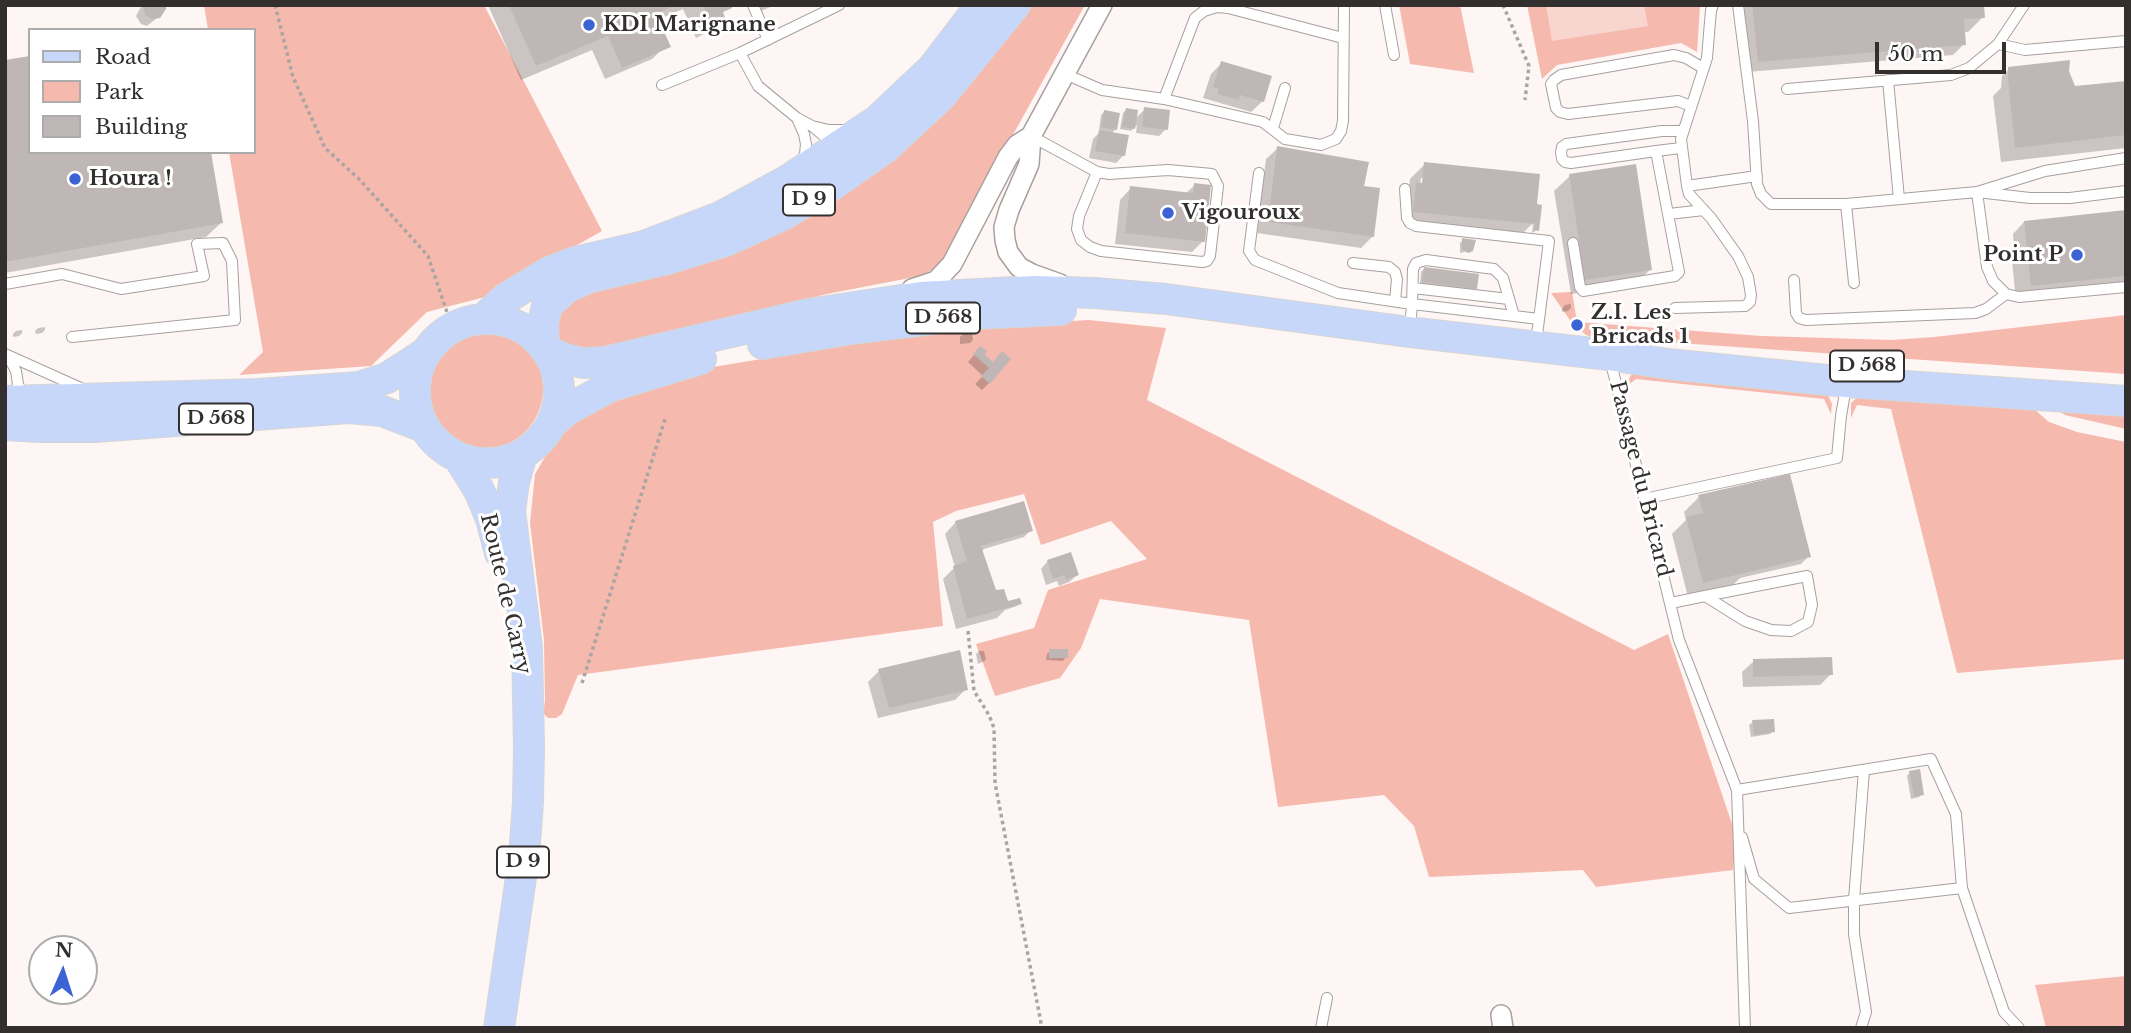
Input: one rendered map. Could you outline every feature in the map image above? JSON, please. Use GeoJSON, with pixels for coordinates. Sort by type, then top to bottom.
{"type":"FeatureCollection","features":[{"type":"Feature","properties":{"kind":"main road","name":"D 9"},"geometry":{"type":"LineString","coordinates":[[484,318],[505,299],[549,272],[575,262],[644,246],[783,192],[827,162],[878,120],[932,69],[981,5]]}},
{"type":"Feature","properties":{"kind":"main road","name":"D 9"},"geometry":{"type":"LineString","coordinates":[[546,348],[543,323],[547,306],[566,288],[588,278],[668,259],[726,241],[783,215],[831,186],[885,148],[941,96],[1015,5]]}},
{"type":"Feature","properties":{"kind":"main road","name":"D 568"},"geometry":{"type":"LineString","coordinates":[[546,348],[565,359],[583,363],[604,362],[808,314],[921,297],[1035,291],[1166,299],[1351,325]]}},
{"type":"Feature","properties":{"kind":"main road","name":"D 568"},"geometry":{"type":"LineString","coordinates":[[552,423],[568,410],[609,387],[680,364],[775,341],[987,314],[1061,310],[1164,309],[1351,325],[1411,318],[1538,333],[1609,355],[1668,364],[1847,382],[2126,401]]}},
{"type":"Feature","properties":{"kind":"main road"},"geometry":{"type":"LineString","coordinates":[[484,318],[507,321],[527,330],[546,348],[556,368],[560,386],[552,423],[534,446],[502,462],[491,463],[459,458],[439,446],[424,427],[416,410],[414,390],[416,372],[424,354],[436,338],[452,327],[484,318]]}},
{"type":"Feature","properties":{"kind":"main road","name":"D 568"},"geometry":{"type":"LineString","coordinates":[[20,397],[258,394],[359,387],[387,378],[424,354]]}},
{"type":"Feature","properties":{"kind":"main road","name":"D 568"},"geometry":{"type":"LineString","coordinates":[[1609,355],[1664,355],[2126,382]]}},
{"type":"Feature","properties":{"kind":"main road","name":"D 568"},"geometry":{"type":"LineString","coordinates":[[5,425],[94,428],[349,408],[382,411],[424,427]]}},
{"type":"Feature","properties":{"kind":"main road","name":"Route de Carry"},"geometry":{"type":"LineString","coordinates":[[499,1028],[524,857],[528,802],[527,647],[510,511],[522,454]]}},
{"type":"Feature","properties":{"kind":"main road","name":"Route de Carry"},"geometry":{"type":"LineString","coordinates":[[459,458],[480,490],[491,519],[500,552],[513,636],[528,695]]}},
{"type":"Feature","properties":{"kind":"street"},"geometry":{"type":"LineString","coordinates":[[1094,293],[1050,282],[1019,267],[1008,252],[1004,227],[1029,164],[1031,136],[1102,5]]}},
{"type":"Feature","properties":{"kind":"street"},"geometry":{"type":"LineString","coordinates":[[847,308],[925,285],[944,274],[952,264],[1008,157],[1017,145],[1031,136]]}},
{"type":"Feature","properties":{"kind":"lane"},"geometry":{"type":"LineString","coordinates":[[753,5],[768,40]]}},
{"type":"Feature","properties":{"kind":"lane"},"geometry":{"type":"LineString","coordinates":[[662,86],[740,53],[839,5]]}},
{"type":"Feature","properties":{"kind":"lane"},"geometry":{"type":"LineString","coordinates":[[1065,74],[1102,90],[1164,99],[1263,122],[1285,139],[1321,145],[1336,139],[1343,121],[1344,5]]}},
{"type":"Feature","properties":{"kind":"lane"},"geometry":{"type":"LineString","coordinates":[[1385,5],[1394,55]]}},
{"type":"Feature","properties":{"kind":"lane"},"geometry":{"type":"LineString","coordinates":[[1675,309],[1745,306],[1750,302],[1748,277],[1738,256],[1689,194],[1681,148],[1683,131],[1707,58],[1713,5]]}},
{"type":"Feature","properties":{"kind":"lane"},"geometry":{"type":"LineString","coordinates":[[1738,5],[1760,194],[1772,204],[1846,204],[1977,192],[2030,198],[2070,198],[2126,191]]}},
{"type":"Feature","properties":{"kind":"lane"},"geometry":{"type":"LineString","coordinates":[[1787,89],[1951,75],[1969,68],[1998,44],[2024,5]]}},
{"type":"Feature","properties":{"kind":"lane"},"geometry":{"type":"LineString","coordinates":[[1164,99],[1195,18],[1204,11],[1217,7],[1228,8],[1343,38]]}},
{"type":"Feature","properties":{"kind":"lane"},"geometry":{"type":"LineString","coordinates":[[1998,44],[2025,50],[2126,41]]}},
{"type":"Feature","properties":{"kind":"lane"},"geometry":{"type":"LineString","coordinates":[[740,53],[758,86],[825,137],[828,145],[827,162]]}},
{"type":"Feature","properties":{"kind":"lane"},"geometry":{"type":"LineString","coordinates":[[1691,106],[1678,101],[1568,114],[1556,108],[1551,84],[1561,75],[1674,55],[1686,58],[1703,68]]}},
{"type":"Feature","properties":{"kind":"lane"},"geometry":{"type":"LineString","coordinates":[[1888,80],[1899,199]]}},
{"type":"Feature","properties":{"kind":"lane"},"geometry":{"type":"LineString","coordinates":[[1273,128],[1285,88]]}},
{"type":"Feature","properties":{"kind":"lane"},"geometry":{"type":"LineString","coordinates":[[726,241],[783,192],[801,164],[805,154],[804,134],[797,118]]}},
{"type":"Feature","properties":{"kind":"lane"},"geometry":{"type":"LineString","coordinates":[[812,126],[845,130],[860,128],[878,120]]}},
{"type":"Feature","properties":{"kind":"lane"},"geometry":{"type":"LineString","coordinates":[[1681,148],[1571,163],[1562,159],[1561,152],[1566,144],[1662,131],[1683,131]]}},
{"type":"Feature","properties":{"kind":"lane"},"geometry":{"type":"LineString","coordinates":[[1031,136],[1097,172],[1109,174],[1168,170],[1212,174],[1218,186],[1210,256],[1202,262],[1101,251],[1090,247],[1081,240],[1077,229],[1079,216],[1097,172]]}},
{"type":"Feature","properties":{"kind":"lane"},"geometry":{"type":"LineString","coordinates":[[1573,243],[1580,287],[1583,291],[1675,276],[1679,272],[1680,266],[1656,151]]}},
{"type":"Feature","properties":{"kind":"lane"},"geometry":{"type":"LineString","coordinates":[[1977,192],[2045,171],[2126,159]]}},
{"type":"Feature","properties":{"kind":"lane"},"geometry":{"type":"LineString","coordinates":[[1259,173],[1249,251],[1255,260],[1338,293],[1395,301],[1411,318],[1514,316],[1538,333],[1549,241],[1416,226],[1407,218],[1405,189]]}},
{"type":"Feature","properties":{"kind":"lane"},"geometry":{"type":"LineString","coordinates":[[1687,186],[1757,176]]}},
{"type":"Feature","properties":{"kind":"lane"},"geometry":{"type":"LineString","coordinates":[[1977,192],[1987,267],[1993,281],[2006,295],[2019,298],[2126,287]]}},
{"type":"Feature","properties":{"kind":"lane"},"geometry":{"type":"LineString","coordinates":[[1846,204],[1854,283]]}},
{"type":"Feature","properties":{"kind":"lane"},"geometry":{"type":"LineString","coordinates":[[1669,214],[1704,210]]}},
{"type":"Feature","properties":{"kind":"lane"},"geometry":{"type":"LineString","coordinates":[[5,284],[62,274],[121,289],[204,276],[197,244],[223,243],[232,261],[236,320],[72,337]]}},
{"type":"Feature","properties":{"kind":"lane"},"geometry":{"type":"LineString","coordinates":[[1411,318],[1413,269],[1420,261],[1431,265],[1474,270],[1494,269],[1499,272],[1514,316]]}},
{"type":"Feature","properties":{"kind":"lane"},"geometry":{"type":"LineString","coordinates":[[1353,263],[1389,267],[1395,272],[1395,301]]}},
{"type":"Feature","properties":{"kind":"lane"},"geometry":{"type":"LineString","coordinates":[[1794,280],[1796,313],[1799,318],[1806,320],[1975,313],[2006,295]]}},
{"type":"Feature","properties":{"kind":"lane"},"geometry":{"type":"LineString","coordinates":[[1413,288],[1429,286],[1509,299]]}},
{"type":"Feature","properties":{"kind":"lane"},"geometry":{"type":"LineString","coordinates":[[6,355],[82,389],[258,394]]}},
{"type":"Feature","properties":{"kind":"lane"},"geometry":{"type":"LineString","coordinates":[[6,355],[16,371],[20,397]]}},
{"type":"Feature","properties":{"kind":"lane","name":"Passage du Bricard"},"geometry":{"type":"LineString","coordinates":[[1609,355],[1679,640],[1737,790],[1738,822]]}},
{"type":"Feature","properties":{"kind":"lane"},"geometry":{"type":"LineString","coordinates":[[1644,499],[1837,458],[1847,382]]}},
{"type":"Feature","properties":{"kind":"lane"},"geometry":{"type":"LineString","coordinates":[[96,416],[203,420]]}},
{"type":"Feature","properties":{"kind":"lane"},"geometry":{"type":"LineString","coordinates":[[1671,603],[1705,596],[1807,576],[1812,605],[1808,622],[1791,631],[1771,630],[1745,621],[1705,596]]}},
{"type":"Feature","properties":{"kind":"lane"},"geometry":{"type":"LineString","coordinates":[[1737,790],[1931,759],[1956,814],[1962,888],[2004,1012],[2018,1028]]}},
{"type":"Feature","properties":{"kind":"lane"},"geometry":{"type":"LineString","coordinates":[[1861,1028],[1866,1012],[1854,934],[1854,900],[1864,770]]}},
{"type":"Feature","properties":{"kind":"lane"},"geometry":{"type":"LineString","coordinates":[[1738,822],[1754,879],[1789,908],[1962,888]]}},
{"type":"Feature","properties":{"kind":"lane"},"geometry":{"type":"LineString","coordinates":[[1738,822],[1745,1028]]}},
{"type":"Feature","properties":{"kind":"lane"},"geometry":{"type":"LineString","coordinates":[[1321,1028],[1327,998]]}},
{"type":"Feature","properties":{"kind":"path"},"geometry":{"type":"LineString","coordinates":[[275,5],[293,78],[325,148],[360,180],[428,256],[452,327]]}},
{"type":"Feature","properties":{"kind":"path"},"geometry":{"type":"LineString","coordinates":[[1503,5],[1529,66],[1525,100]]}},
{"type":"Feature","properties":{"kind":"path"},"geometry":{"type":"LineString","coordinates":[[582,683],[665,419]]}},
{"type":"Feature","properties":{"kind":"path"},"geometry":{"type":"LineString","coordinates":[[968,631],[974,691],[994,728],[995,783],[1042,1028]]}},
{"type":"Feature","properties":{"kind":"green space"},"geometry":{"type":"Polygon","coordinates":[[[204,5],[484,5],[602,231],[485,297],[427,312],[371,366],[239,375],[263,352],[229,154],[256,154],[256,28],[208,28],[204,5]]]}},
{"type":"Feature","properties":{"kind":"green space"},"geometry":{"type":"Polygon","coordinates":[[[1027,5],[1085,5],[944,259],[934,269],[920,276],[827,294],[600,350],[585,352],[559,340],[553,329],[553,316],[572,295],[665,271],[1027,5]]]}},
{"type":"Feature","properties":{"kind":"green space"},"geometry":{"type":"Polygon","coordinates":[[[1399,5],[1460,5],[1474,73],[1410,64],[1399,5]]]}},
{"type":"Feature","properties":{"kind":"green space"},"geometry":{"type":"Polygon","coordinates":[[[1527,5],[1700,5],[1697,52],[1681,43],[1557,65],[1542,79],[1527,5]]]}},
{"type":"Feature","properties":{"kind":"green space"},"geometry":{"type":"Polygon","coordinates":[[[1572,292],[1577,322],[1762,336],[1892,340],[2126,315],[2126,374],[1592,337],[1572,323],[1551,293],[1572,292]]]}},
{"type":"Feature","properties":{"kind":"green space"},"geometry":{"type":"Polygon","coordinates":[[[1089,320],[1166,328],[1147,400],[1634,650],[1668,634],[1736,836],[1733,870],[1596,887],[1583,870],[1429,877],[1414,826],[1384,795],[1278,807],[1249,620],[1100,599],[1081,648],[1060,678],[995,696],[976,644],[1034,628],[1048,590],[1147,559],[1111,521],[1041,545],[1024,494],[956,511],[933,522],[943,626],[578,675],[562,714],[556,718],[548,718],[543,713],[544,640],[530,523],[535,474],[559,433],[607,398],[683,372],[948,328],[1089,320]]]}},
{"type":"Feature","properties":{"kind":"green space"},"geometry":{"type":"Polygon","coordinates":[[[483,329],[506,333],[526,346],[539,366],[543,389],[539,412],[526,432],[506,445],[483,449],[460,445],[440,432],[427,412],[423,389],[427,366],[440,346],[460,333],[483,329]]]}},
{"type":"Feature","properties":{"kind":"green space"},"geometry":{"type":"Polygon","coordinates":[[[1642,368],[1819,389],[1828,395],[1832,404],[1831,414],[1824,399],[1636,379],[1624,388],[1631,375],[1642,368]]]}},
{"type":"Feature","properties":{"kind":"green space"},"geometry":{"type":"Polygon","coordinates":[[[1860,395],[2034,409],[2049,422],[2077,432],[2126,442],[2126,659],[1957,673],[1891,409],[1857,405],[1851,418],[1851,403],[1860,395]]]}},
{"type":"Feature","properties":{"kind":"green space"},"geometry":{"type":"Polygon","coordinates":[[[2126,410],[2126,429],[2065,415],[2059,411],[2126,410]]]}},
{"type":"Feature","properties":{"kind":"green space"},"geometry":{"type":"Polygon","coordinates":[[[2126,976],[2126,1028],[2046,1028],[2035,985],[2126,976]]]}},
{"type":"Feature","properties":{"kind":"shaded area"},"geometry":{"type":"Polygon","coordinates":[[[1546,5],[1644,5],[1648,26],[1552,41],[1546,5]]]}},
{"type":"Feature","properties":{"kind":"building"},"geometry":{"type":"Polygon","coordinates":[[[143,5],[166,5],[166,9],[160,18],[152,19],[145,15],[143,5]]]}},
{"type":"Feature","properties":{"kind":"building","name":"KDI Marignane"},"geometry":{"type":"Polygon","coordinates":[[[509,5],[676,5],[656,14],[671,47],[622,68],[608,36],[536,66],[509,5]]]}},
{"type":"Feature","properties":{"kind":"building","name":"KDI Marignane"},"geometry":{"type":"Polygon","coordinates":[[[703,5],[731,5],[732,8],[723,12],[725,18],[711,24],[703,5]]]}},
{"type":"Feature","properties":{"kind":"building"},"geometry":{"type":"Polygon","coordinates":[[[1752,5],[1984,5],[1985,18],[1964,19],[1966,45],[1758,62],[1752,5]]]}},
{"type":"Feature","properties":{"kind":"building"},"geometry":{"type":"Polygon","coordinates":[[[28,56],[28,154],[211,154],[223,223],[5,262],[5,60],[28,56]]]}},
{"type":"Feature","properties":{"kind":"building"},"geometry":{"type":"Polygon","coordinates":[[[2070,60],[2069,71],[2075,86],[2126,81],[2126,135],[2015,148],[2008,67],[2070,60]]]}},
{"type":"Feature","properties":{"kind":"building"},"geometry":{"type":"Polygon","coordinates":[[[1221,61],[1272,76],[1264,102],[1240,95],[1239,100],[1217,94],[1219,89],[1213,87],[1221,61]]]}},
{"type":"Feature","properties":{"kind":"building"},"geometry":{"type":"Polygon","coordinates":[[[1144,107],[1170,110],[1168,130],[1142,127],[1144,107]]]}},
{"type":"Feature","properties":{"kind":"building"},"geometry":{"type":"Polygon","coordinates":[[[1126,108],[1138,110],[1135,129],[1122,127],[1126,108]]]}},
{"type":"Feature","properties":{"kind":"building"},"geometry":{"type":"Polygon","coordinates":[[[1104,110],[1120,113],[1117,130],[1101,127],[1104,110]]]}},
{"type":"Feature","properties":{"kind":"building"},"geometry":{"type":"Polygon","coordinates":[[[1099,130],[1129,135],[1125,156],[1095,151],[1099,130]]]}},
{"type":"Feature","properties":{"kind":"building"},"geometry":{"type":"Polygon","coordinates":[[[1277,146],[1369,162],[1364,186],[1380,188],[1374,237],[1268,222],[1277,146]]]}},
{"type":"Feature","properties":{"kind":"building"},"geometry":{"type":"Polygon","coordinates":[[[1424,162],[1540,174],[1537,204],[1542,205],[1539,231],[1534,230],[1535,224],[1413,212],[1416,182],[1422,183],[1424,162]]]}},
{"type":"Feature","properties":{"kind":"building"},"geometry":{"type":"Polygon","coordinates":[[[1636,164],[1652,270],[1585,280],[1569,174],[1636,164]]]}},
{"type":"Feature","properties":{"kind":"building","name":"Vigouroux"},"geometry":{"type":"Polygon","coordinates":[[[1194,183],[1211,185],[1205,242],[1125,233],[1130,186],[1193,193],[1194,183]]]}},
{"type":"Feature","properties":{"kind":"building","name":"Point P"},"geometry":{"type":"Polygon","coordinates":[[[2126,210],[2126,276],[2031,286],[2024,221],[2126,210]]]}},
{"type":"Feature","properties":{"kind":"building"},"geometry":{"type":"Polygon","coordinates":[[[1462,238],[1476,240],[1473,251],[1468,253],[1462,249],[1462,238]]]}},
{"type":"Feature","properties":{"kind":"building"},"geometry":{"type":"Polygon","coordinates":[[[1424,267],[1479,274],[1477,289],[1422,282],[1424,267]]]}},
{"type":"Feature","properties":{"kind":"building"},"geometry":{"type":"Polygon","coordinates":[[[980,346],[987,351],[985,355],[993,362],[1002,351],[1011,359],[990,384],[981,376],[989,368],[973,354],[980,346]]]}},
{"type":"Feature","properties":{"kind":"building"},"geometry":{"type":"Polygon","coordinates":[[[1790,474],[1811,557],[1703,583],[1686,517],[1703,513],[1698,495],[1790,474]]]}},
{"type":"Feature","properties":{"kind":"building"},"geometry":{"type":"Polygon","coordinates":[[[1024,501],[1033,531],[981,546],[996,590],[1004,589],[1008,601],[1020,598],[1022,604],[967,619],[953,566],[967,561],[955,521],[1024,501]]]}},
{"type":"Feature","properties":{"kind":"building"},"geometry":{"type":"Polygon","coordinates":[[[1071,552],[1079,575],[1066,580],[1064,575],[1053,579],[1047,560],[1071,552]]]}},
{"type":"Feature","properties":{"kind":"building"},"geometry":{"type":"Polygon","coordinates":[[[1049,649],[1068,649],[1068,658],[1049,658],[1049,649]]]}},
{"type":"Feature","properties":{"kind":"building"},"geometry":{"type":"Polygon","coordinates":[[[960,650],[968,690],[889,708],[878,669],[960,650]]]}},
{"type":"Feature","properties":{"kind":"building"},"geometry":{"type":"Polygon","coordinates":[[[1832,657],[1833,675],[1753,677],[1753,659],[1832,657]]]}},
{"type":"Feature","properties":{"kind":"building"},"geometry":{"type":"Polygon","coordinates":[[[1774,719],[1775,732],[1754,735],[1752,720],[1774,719]]]}},
{"type":"Feature","properties":{"kind":"building"},"geometry":{"type":"Polygon","coordinates":[[[1920,769],[1924,795],[1914,797],[1909,771],[1920,769]]]}},
{"type":"Feature","properties":{"kind":"place","name":"KDI Marignane"},"geometry":{"type":"Point","coordinates":[589,25]}},
{"type":"Feature","properties":{"kind":"place","name":"Houra !"},"geometry":{"type":"Point","coordinates":[75,179]}},
{"type":"Feature","properties":{"kind":"place","name":"Vigouroux"},"geometry":{"type":"Point","coordinates":[1168,213]}},
{"type":"Feature","properties":{"kind":"place","name":"Point P"},"geometry":{"type":"Point","coordinates":[2077,255]}},
{"type":"Feature","properties":{"kind":"place","name":"Z.I. Les Bricads 1"},"geometry":{"type":"Point","coordinates":[1577,325]}}]}
